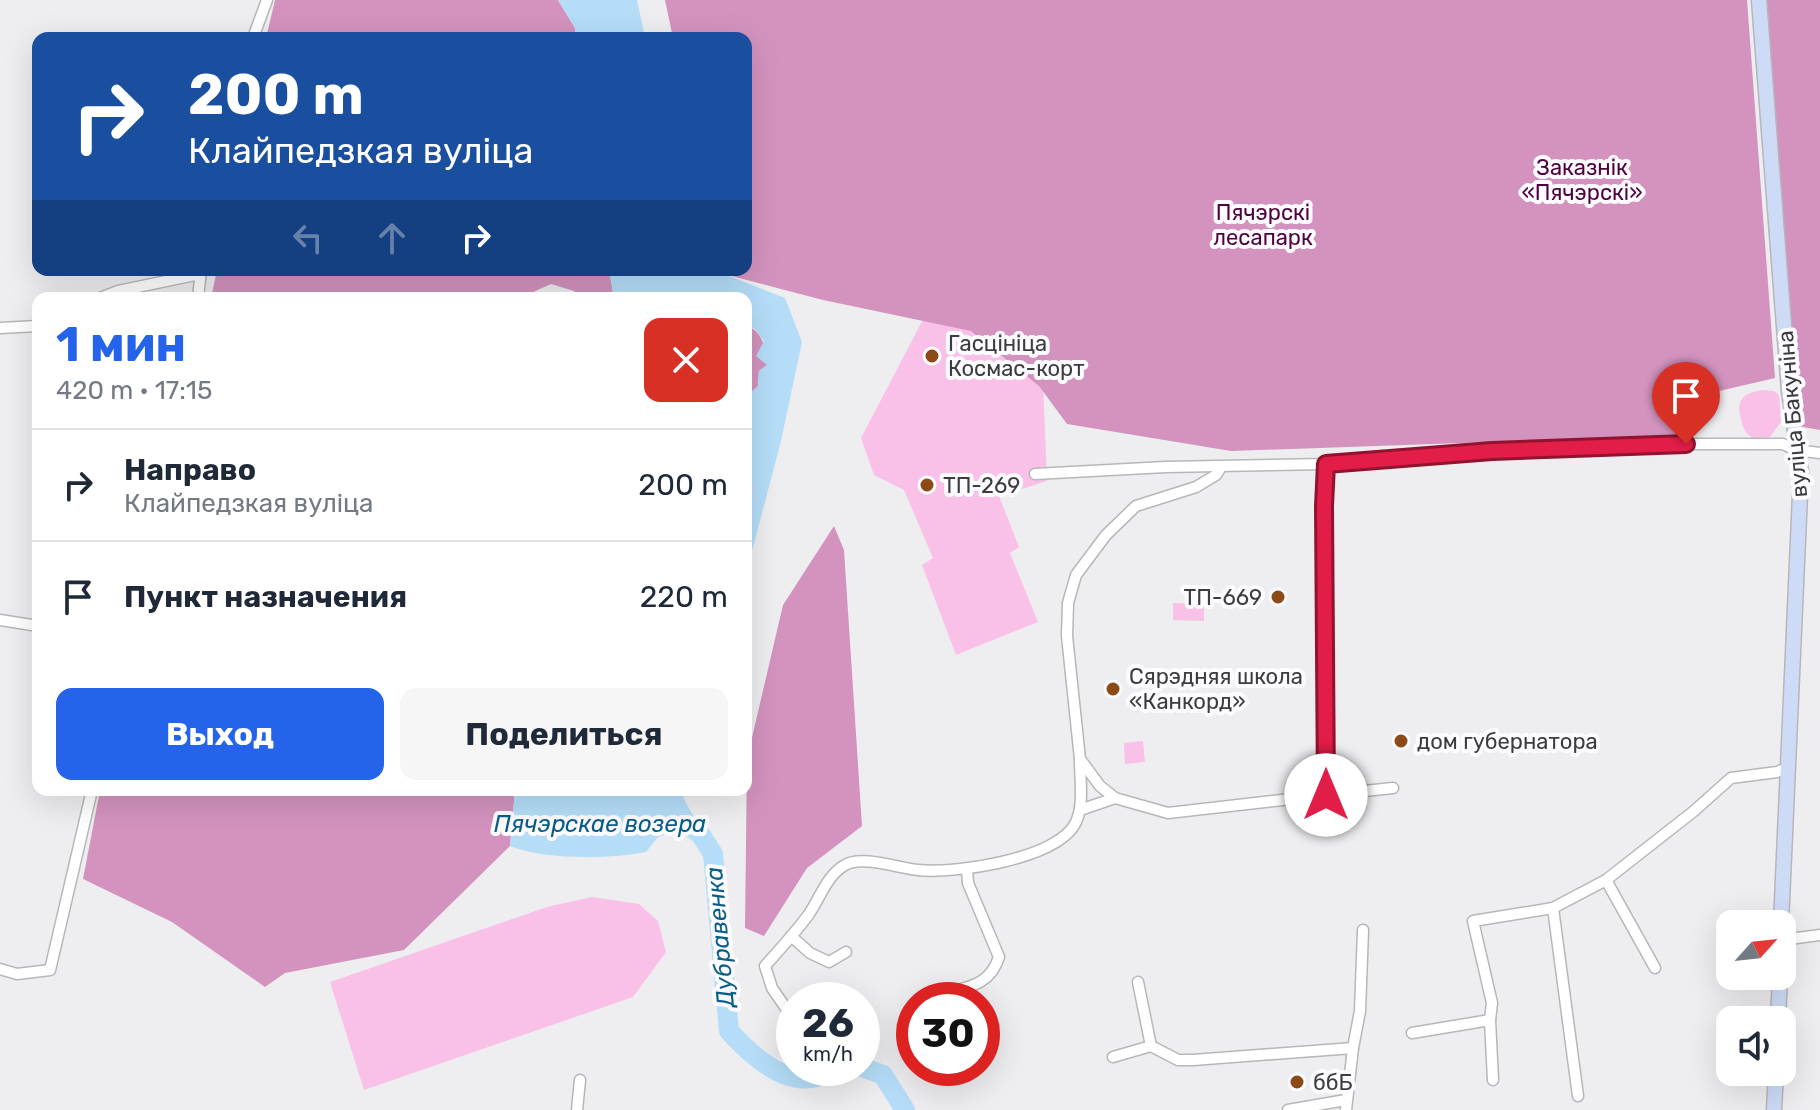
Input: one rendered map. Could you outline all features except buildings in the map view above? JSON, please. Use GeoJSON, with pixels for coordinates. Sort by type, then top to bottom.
{"type":"FeatureCollection","features":[{"type":"Feature","properties":{"kind":"street"},"geometry":{"type":"LineString","coordinates":[[255,32],[267,0]]}},
{"type":"Feature","properties":{"kind":"street","name":"вуліца Бакуніна"},"geometry":{"type":"LineString","coordinates":[[1759,0],[1789,392],[1808,451],[1801,472],[1782,910]]}},
{"type":"Feature","properties":{"kind":"street"},"geometry":{"type":"LineString","coordinates":[[115,292],[184,276]]}},
{"type":"Feature","properties":{"kind":"street"},"geometry":{"type":"LineString","coordinates":[[0,328],[32,326]]}},
{"type":"Feature","properties":{"kind":"street"},"geometry":{"type":"LineString","coordinates":[[1035,474],[1165,467],[1326,464],[1492,451],[1658,444],[1783,444],[1808,451],[1820,444]]}},
{"type":"Feature","properties":{"kind":"street"},"geometry":{"type":"LineString","coordinates":[[1326,464],[1326,795]]}},
{"type":"Feature","properties":{"kind":"street"},"geometry":{"type":"LineString","coordinates":[[776,994],[765,966],[808,915],[832,877],[846,864],[867,862],[930,871],[967,869],[988,866],[1062,840],[1075,824],[1080,810],[1080,759],[1067,636],[1068,603],[1076,575],[1106,535],[1136,506],[1196,487],[1216,475],[1221,467]]}},
{"type":"Feature","properties":{"kind":"street"},"geometry":{"type":"LineString","coordinates":[[0,620],[32,625]]}},
{"type":"Feature","properties":{"kind":"street"},"geometry":{"type":"LineString","coordinates":[[1080,759],[1100,786],[1115,798],[1168,813],[1393,788]]}},
{"type":"Feature","properties":{"kind":"street"},"geometry":{"type":"LineString","coordinates":[[1493,1080],[1492,1003],[1473,921],[1553,908],[1606,880],[1731,778],[1777,772],[1789,767]]}},
{"type":"Feature","properties":{"kind":"street"},"geometry":{"type":"LineString","coordinates":[[0,969],[17,974],[50,970],[91,796]]}},
{"type":"Feature","properties":{"kind":"street"},"geometry":{"type":"LineString","coordinates":[[1080,810],[1115,798]]}},
{"type":"Feature","properties":{"kind":"street"},"geometry":{"type":"LineString","coordinates":[[967,869],[968,883],[999,957],[992,975],[981,982]]}},
{"type":"Feature","properties":{"kind":"street"},"geometry":{"type":"LineString","coordinates":[[1606,880],[1655,968]]}},
{"type":"Feature","properties":{"kind":"street"},"geometry":{"type":"LineString","coordinates":[[1553,908],[1578,1096]]}},
{"type":"Feature","properties":{"kind":"street"},"geometry":{"type":"LineString","coordinates":[[1288,1110],[1318,1103],[1346,1105],[1360,1011],[1363,930]]}},
{"type":"Feature","properties":{"kind":"street"},"geometry":{"type":"LineString","coordinates":[[1796,938],[1820,935]]}},
{"type":"Feature","properties":{"kind":"street"},"geometry":{"type":"LineString","coordinates":[[791,936],[810,953],[829,962],[846,952]]}},
{"type":"Feature","properties":{"kind":"street"},"geometry":{"type":"LineString","coordinates":[[1138,982],[1151,1046]]}},
{"type":"Feature","properties":{"kind":"street"},"geometry":{"type":"LineString","coordinates":[[1412,1033],[1490,1020]]}},
{"type":"Feature","properties":{"kind":"street"},"geometry":{"type":"LineString","coordinates":[[1113,1057],[1151,1046],[1178,1060],[1353,1048]]}},
{"type":"Feature","properties":{"kind":"street"},"geometry":{"type":"LineString","coordinates":[[577,1110],[580,1080]]}},
{"type":"Feature","properties":{"kind":"street"},"geometry":{"type":"LineString","coordinates":[[1774,1110],[1775,1086]]}},
{"type":"Feature","properties":{"kind":"shaded area"},"geometry":{"type":"Polygon","coordinates":[[[929,308],[1041,332],[1047,481],[999,496],[1019,547],[1010,553],[1038,622],[956,655],[922,565],[933,558],[904,490],[874,475],[861,438],[929,308]]]}},
{"type":"Feature","properties":{"kind":"shaded area"},"geometry":{"type":"Polygon","coordinates":[[[1764,390],[1779,395],[1781,422],[1770,437],[1755,438],[1744,429],[1739,406],[1747,395],[1764,390]]]}},
{"type":"Feature","properties":{"kind":"shaded area"},"geometry":{"type":"Polygon","coordinates":[[[1173,603],[1204,604],[1204,621],[1173,620],[1173,603]]]}},
{"type":"Feature","properties":{"kind":"shaded area"},"geometry":{"type":"Polygon","coordinates":[[[1143,741],[1145,762],[1125,764],[1124,743],[1143,741]]]}},
{"type":"Feature","properties":{"kind":"shaded area"},"geometry":{"type":"Polygon","coordinates":[[[592,897],[639,904],[658,921],[666,952],[633,997],[364,1090],[330,982],[547,907],[592,897]]]}},
{"type":"Feature","properties":{"kind":"green space"},"geometry":{"type":"Polygon","coordinates":[[[275,0],[558,0],[575,28],[575,32],[267,32],[275,0]]]}},
{"type":"Feature","properties":{"kind":"green space","name":"Пячэрскі лесапарк"},"geometry":{"type":"Polygon","coordinates":[[[665,0],[1747,0],[1775,378],[1715,392],[1690,435],[1231,451],[1067,424],[1039,386],[971,331],[823,300],[732,276],[752,276],[752,32],[672,32],[665,0]]]}},
{"type":"Feature","properties":{"kind":"green space"},"geometry":{"type":"Polygon","coordinates":[[[1767,0],[1820,0],[1820,430],[1797,426],[1767,0]]]}},
{"type":"Feature","properties":{"kind":"green space"},"geometry":{"type":"Polygon","coordinates":[[[216,276],[610,276],[613,292],[575,292],[551,284],[533,292],[212,292],[216,276]]]}},
{"type":"Feature","properties":{"kind":"green space"},"geometry":{"type":"Polygon","coordinates":[[[752,328],[760,336],[767,365],[759,371],[758,386],[752,392],[752,328]]]}},
{"type":"Feature","properties":{"kind":"green space"},"geometry":{"type":"Polygon","coordinates":[[[834,526],[844,550],[862,826],[807,868],[764,936],[745,928],[747,796],[752,796],[752,738],[783,605],[834,526]]]}},
{"type":"Feature","properties":{"kind":"green space"},"geometry":{"type":"Polygon","coordinates":[[[99,796],[514,796],[510,846],[404,950],[285,973],[265,987],[172,922],[83,879],[99,796]]]}},
{"type":"Feature","properties":{"kind":"water"},"geometry":{"type":"Polygon","coordinates":[[[558,0],[637,0],[644,32],[575,32],[558,0]]]}},
{"type":"Feature","properties":{"kind":"water"},"geometry":{"type":"Polygon","coordinates":[[[610,276],[729,276],[785,298],[802,342],[781,441],[752,551],[752,392],[758,386],[759,371],[767,365],[756,356],[764,341],[752,328],[752,292],[613,292],[610,276]]]}},
{"type":"Feature","properties":{"kind":"water","name":"Пячэрскае возера"},"geometry":{"type":"Polygon","coordinates":[[[514,796],[683,796],[689,814],[680,830],[658,837],[646,852],[596,857],[558,856],[510,846],[514,796]]]}},
{"type":"Feature","properties":{"kind":"waterway","name":"Дубравенка"},"geometry":{"type":"LineString","coordinates":[[670,796],[686,823],[701,835],[713,854],[729,1031],[755,1056],[776,1070]]}},
{"type":"Feature","properties":{"kind":"waterway","name":"Дубравенка"},"geometry":{"type":"LineString","coordinates":[[880,1074],[905,1110]]}},
{"type":"Feature","properties":{"kind":"place","name":"Гасцініца Космас-корт"},"geometry":{"type":"Point","coordinates":[932,356]}},
{"type":"Feature","properties":{"kind":"place","name":"ТП-269"},"geometry":{"type":"Point","coordinates":[927,485]}},
{"type":"Feature","properties":{"kind":"place","name":"ТП-669"},"geometry":{"type":"Point","coordinates":[1278,597]}},
{"type":"Feature","properties":{"kind":"place","name":"Сярэдняя школа «Канкорд»"},"geometry":{"type":"Point","coordinates":[1113,689]}},
{"type":"Feature","properties":{"kind":"place","name":"дом губернатора"},"geometry":{"type":"Point","coordinates":[1401,741]}},
{"type":"Feature","properties":{"kind":"place","name":"ббБ"},"geometry":{"type":"Point","coordinates":[1297,1082]}},
{"type":"Feature","properties":{"kind":"route"},"geometry":{"type":"LineString","coordinates":[[1326,795],[1326,464],[1492,451],[1686,444]]}},
{"type":"Feature","properties":{"kind":"park label","name":"Заказнік «Пячэрскі»"},"geometry":{"type":"Point","coordinates":[1582,180]}}]}
